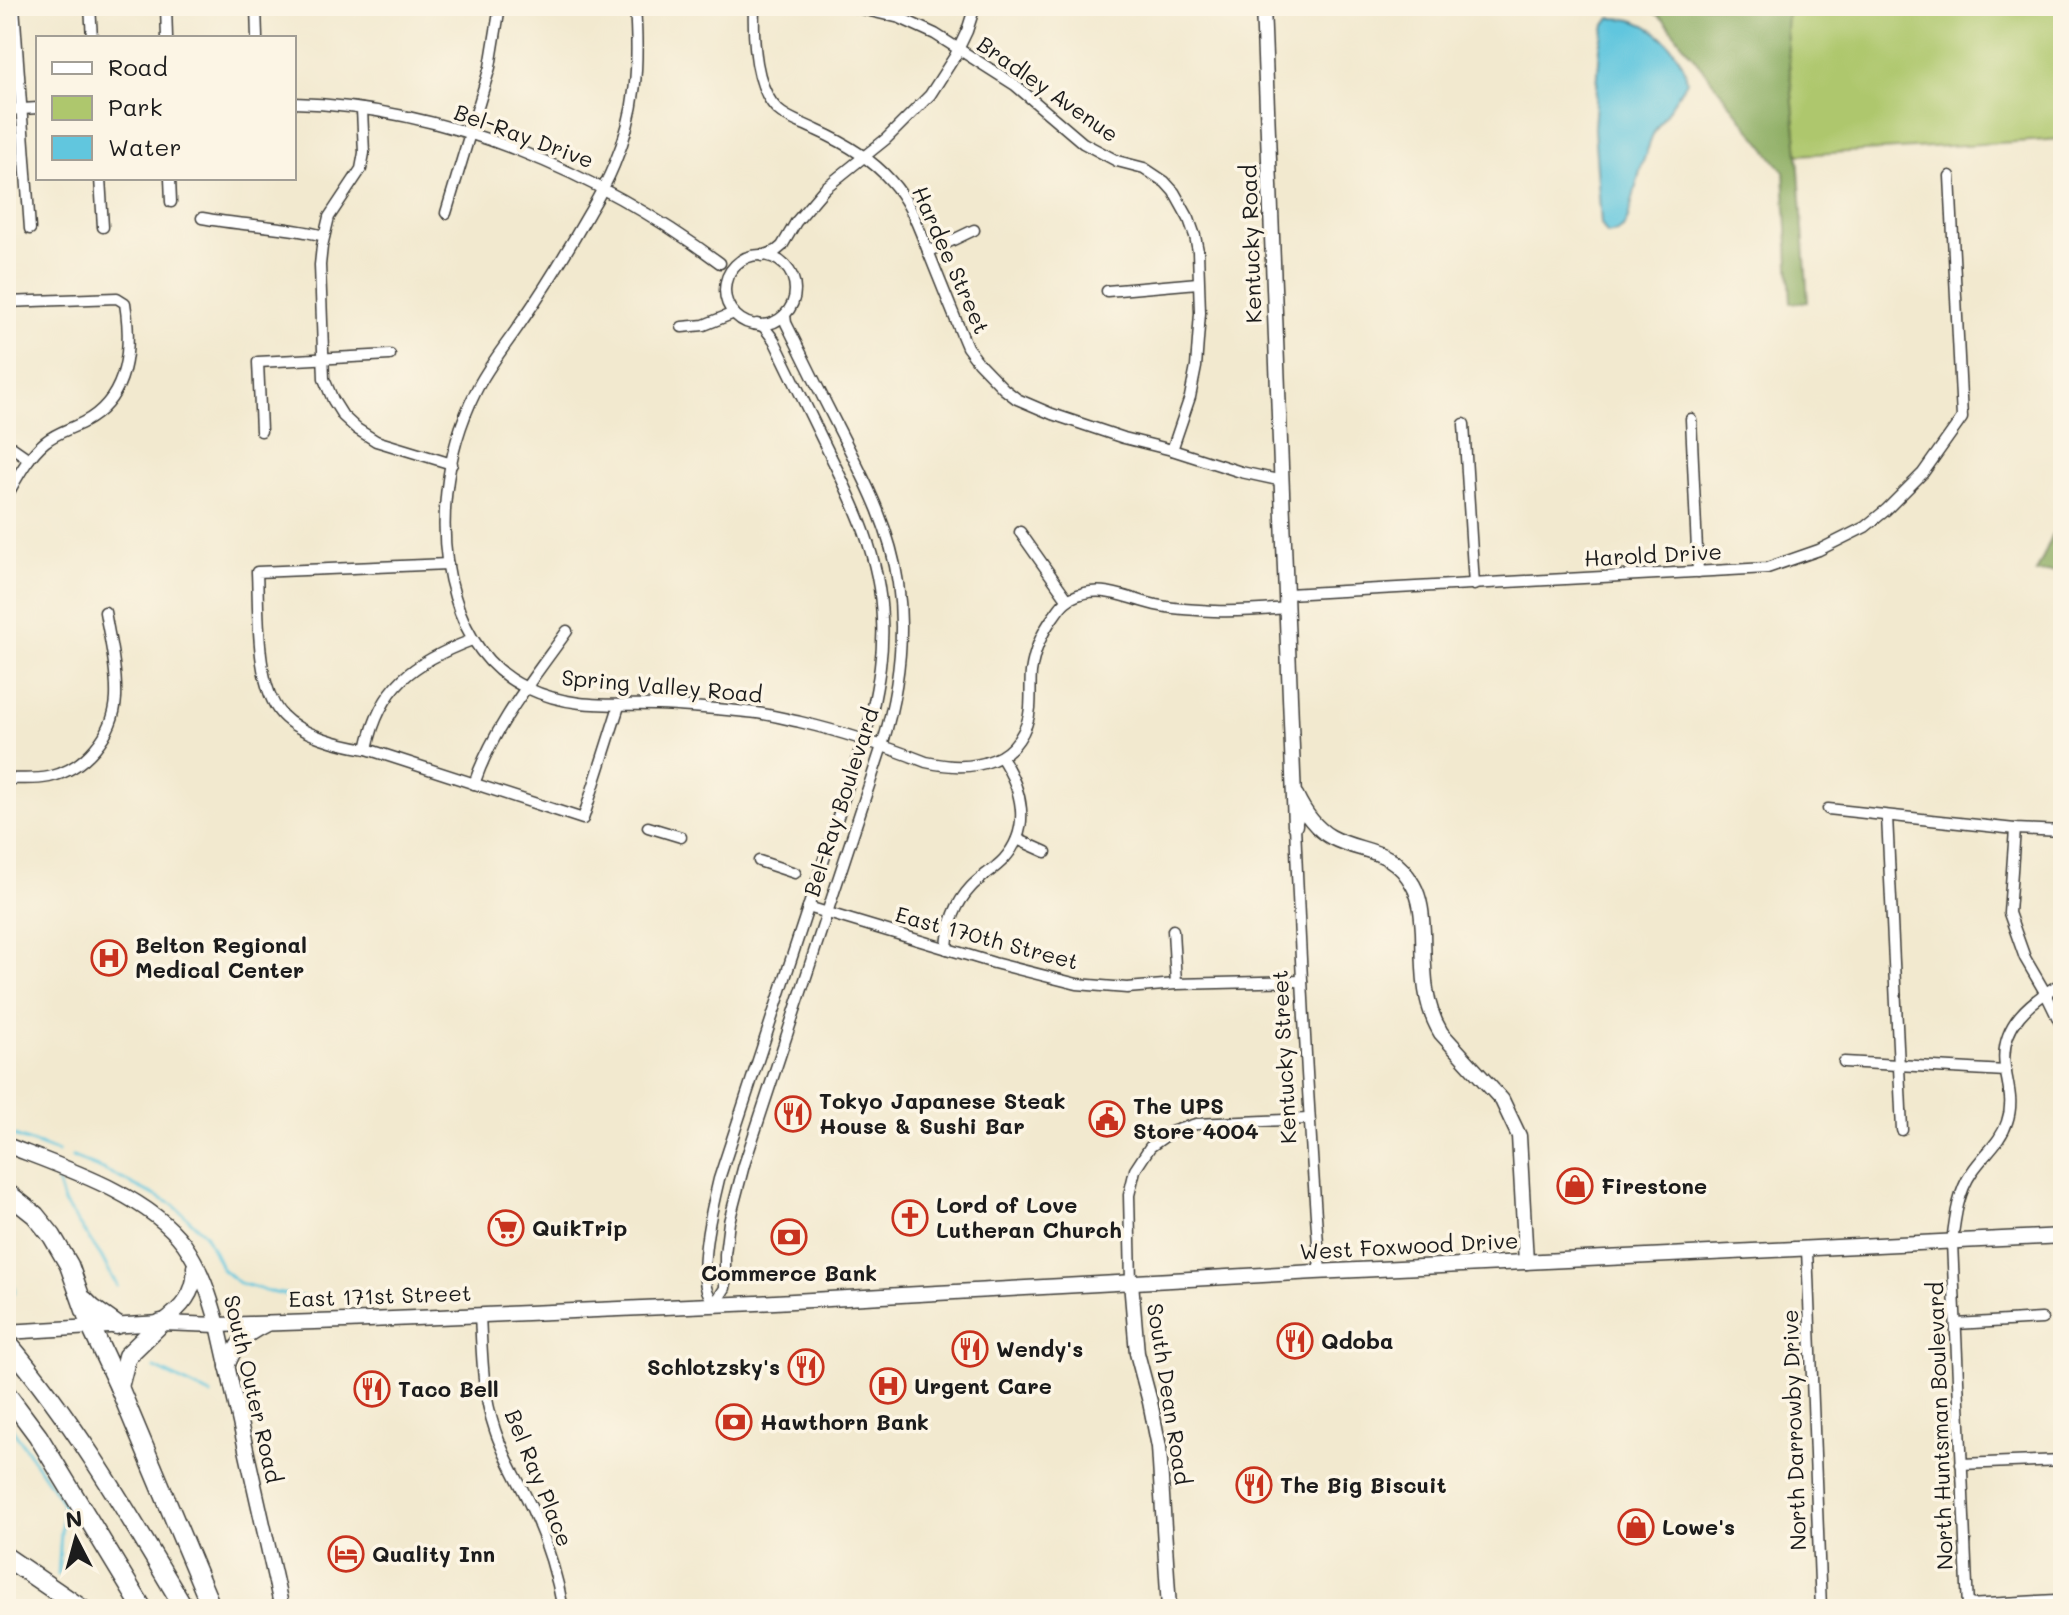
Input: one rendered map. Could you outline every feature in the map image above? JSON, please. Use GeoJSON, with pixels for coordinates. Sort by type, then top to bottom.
{"type":"FeatureCollection","features":[{"type":"Feature","properties":{"kind":"highway"},"geometry":{"type":"LineString","coordinates":[[6,1192],[35,1215],[69,1265],[91,1327],[212,1609]]}},
{"type":"Feature","properties":{"kind":"highway"},"geometry":{"type":"LineString","coordinates":[[80,1295],[116,1325]]}},
{"type":"Feature","properties":{"kind":"highway"},"geometry":{"type":"LineString","coordinates":[[119,1387],[127,1356],[161,1323]]}},
{"type":"Feature","properties":{"kind":"highway"},"geometry":{"type":"LineString","coordinates":[[6,1341],[66,1418],[105,1476],[185,1609]]}},
{"type":"Feature","properties":{"kind":"highway"},"geometry":{"type":"LineString","coordinates":[[6,1393],[38,1436],[143,1609]]}},
{"type":"Feature","properties":{"kind":"highway"},"geometry":{"type":"LineString","coordinates":[[6,1557],[82,1609]]}},
{"type":"Feature","properties":{"kind":"street"},"geometry":{"type":"LineString","coordinates":[[14,6],[30,229]]}},
{"type":"Feature","properties":{"kind":"street"},"geometry":{"type":"LineString","coordinates":[[90,6],[92,36]]}},
{"type":"Feature","properties":{"kind":"street"},"geometry":{"type":"LineString","coordinates":[[166,6],[167,36]]}},
{"type":"Feature","properties":{"kind":"street"},"geometry":{"type":"LineString","coordinates":[[256,6],[257,36]]}},
{"type":"Feature","properties":{"kind":"street"},"geometry":{"type":"LineString","coordinates":[[446,213],[490,67],[500,6]]}},
{"type":"Feature","properties":{"kind":"street"},"geometry":{"type":"LineString","coordinates":[[635,7],[681,6]]}},
{"type":"Feature","properties":{"kind":"street","name":"Hardee Street"},"geometry":{"type":"LineString","coordinates":[[754,6],[757,64],[769,99],[785,115],[864,157],[903,196],[967,347],[1004,389],[1017,399],[1088,427],[1241,472],[1283,481]]}},
{"type":"Feature","properties":{"kind":"street","name":"Bradley Avenue"},"geometry":{"type":"LineString","coordinates":[[849,6],[900,18],[935,34],[1015,85],[1083,143],[1117,161],[1144,168],[1165,182],[1182,204],[1198,251],[1200,313],[1196,367],[1190,397],[1172,450]]}},
{"type":"Feature","properties":{"kind":"street"},"geometry":{"type":"LineString","coordinates":[[762,256],[782,246],[796,222],[825,188],[903,124],[930,95],[958,50],[975,6]]}},
{"type":"Feature","properties":{"kind":"street","name":"Kentucky Road"},"geometry":{"type":"LineString","coordinates":[[1263,6],[1283,481]]}},
{"type":"Feature","properties":{"kind":"street","name":"Spring Valley Road"},"geometry":{"type":"LineString","coordinates":[[635,7],[638,58],[634,98],[623,141],[603,188],[551,277],[476,390],[459,436],[444,518],[448,564],[460,616],[472,640],[499,671],[526,688],[560,701],[582,705],[667,706],[752,712],[826,727],[941,766],[971,766],[1001,757]]}},
{"type":"Feature","properties":{"kind":"street","name":"Bel-Ray Drive"},"geometry":{"type":"LineString","coordinates":[[296,103],[362,109],[412,119],[470,134],[552,164],[603,188],[676,231],[720,263]]}},
{"type":"Feature","properties":{"kind":"street"},"geometry":{"type":"LineString","coordinates":[[6,110],[36,108]]}},
{"type":"Feature","properties":{"kind":"street"},"geometry":{"type":"LineString","coordinates":[[362,109],[364,153],[361,169],[329,217],[324,236],[320,265],[324,379],[343,416],[357,429],[396,449],[452,464]]}},
{"type":"Feature","properties":{"kind":"street","name":"Harold Drive"},"geometry":{"type":"LineString","coordinates":[[1288,601],[1474,585],[1767,568],[1819,550],[1865,527],[1923,473],[1962,418],[1950,176]]}},
{"type":"Feature","properties":{"kind":"street"},"geometry":{"type":"LineString","coordinates":[[100,180],[103,227]]}},
{"type":"Feature","properties":{"kind":"street"},"geometry":{"type":"LineString","coordinates":[[170,180],[171,202]]}},
{"type":"Feature","properties":{"kind":"street"},"geometry":{"type":"LineString","coordinates":[[202,218],[290,228],[324,236]]}},
{"type":"Feature","properties":{"kind":"street"},"geometry":{"type":"LineString","coordinates":[[928,252],[974,230]]}},
{"type":"Feature","properties":{"kind":"street"},"geometry":{"type":"LineString","coordinates":[[757,324],[772,323],[792,306],[795,288],[782,246]]}},
{"type":"Feature","properties":{"kind":"street"},"geometry":{"type":"LineString","coordinates":[[682,327],[704,325],[734,313],[725,297],[720,263],[762,256],[777,261],[788,271]]}},
{"type":"Feature","properties":{"kind":"street"},"geometry":{"type":"LineString","coordinates":[[725,283],[728,274],[739,262]]}},
{"type":"Feature","properties":{"kind":"street"},"geometry":{"type":"LineString","coordinates":[[1107,291],[1198,283]]}},
{"type":"Feature","properties":{"kind":"street"},"geometry":{"type":"LineString","coordinates":[[6,302],[117,298],[125,303],[128,359],[122,379],[108,404],[85,422],[59,432],[43,443],[29,459],[6,497]]}},
{"type":"Feature","properties":{"kind":"street","name":"Bel-Ray Boulevard"},"geometry":{"type":"LineString","coordinates":[[714,1305],[706,1289],[705,1266],[708,1228],[719,1179],[863,739],[877,688],[883,642],[880,590],[868,539],[847,486],[774,340],[764,327],[734,313]]}},
{"type":"Feature","properties":{"kind":"street","name":"Bel-Ray Boulevard"},"geometry":{"type":"LineString","coordinates":[[714,1305],[725,1288],[725,1254],[732,1205],[882,746],[898,685],[901,648],[898,580],[887,534],[867,484],[786,323],[785,315]]}},
{"type":"Feature","properties":{"kind":"street"},"geometry":{"type":"LineString","coordinates":[[261,431],[258,362],[390,355]]}},
{"type":"Feature","properties":{"kind":"street"},"geometry":{"type":"LineString","coordinates":[[1691,419],[1698,572]]}},
{"type":"Feature","properties":{"kind":"street"},"geometry":{"type":"LineString","coordinates":[[1464,424],[1474,585]]}},
{"type":"Feature","properties":{"kind":"street"},"geometry":{"type":"LineString","coordinates":[[6,443],[29,459]]}},
{"type":"Feature","properties":{"kind":"street"},"geometry":{"type":"LineString","coordinates":[[1283,481],[1295,832],[1301,829],[1309,816]]}},
{"type":"Feature","properties":{"kind":"street"},"geometry":{"type":"LineString","coordinates":[[1020,532],[1068,600]]}},
{"type":"Feature","properties":{"kind":"street"},"geometry":{"type":"LineString","coordinates":[[868,539],[887,534]]}},
{"type":"Feature","properties":{"kind":"street"},"geometry":{"type":"LineString","coordinates":[[448,564],[257,572],[262,668],[276,707],[284,717],[316,736],[367,749],[583,819],[619,706]]}},
{"type":"Feature","properties":{"kind":"street"},"geometry":{"type":"LineString","coordinates":[[947,949],[949,927],[960,901],[980,877],[1002,861],[1017,839],[1022,815],[1020,799],[1016,783],[1001,757],[1018,741],[1024,730],[1031,706],[1035,655],[1049,623],[1068,600],[1101,591],[1168,607],[1216,611],[1288,601]]}},
{"type":"Feature","properties":{"kind":"street"},"geometry":{"type":"LineString","coordinates":[[6,779],[48,777],[64,772],[93,753],[102,739],[116,700],[105,612]]}},
{"type":"Feature","properties":{"kind":"street"},"geometry":{"type":"LineString","coordinates":[[474,784],[500,726],[567,631]]}},
{"type":"Feature","properties":{"kind":"street"},"geometry":{"type":"LineString","coordinates":[[367,749],[377,714],[394,686],[448,649],[472,640]]}},
{"type":"Feature","properties":{"kind":"street"},"geometry":{"type":"LineString","coordinates":[[1294,789],[1309,816],[1330,836],[1343,843],[1378,852],[1391,860],[1413,884],[1421,907],[1425,994],[1433,1020],[1447,1040],[1502,1100],[1519,1136],[1526,1262]]}},
{"type":"Feature","properties":{"kind":"street"},"geometry":{"type":"LineString","coordinates":[[1828,809],[2015,829],[2063,831]]}},
{"type":"Feature","properties":{"kind":"street"},"geometry":{"type":"LineString","coordinates":[[1887,816],[1902,1130]]}},
{"type":"Feature","properties":{"kind":"street"},"geometry":{"type":"LineString","coordinates":[[648,827],[681,837]]}},
{"type":"Feature","properties":{"kind":"street"},"geometry":{"type":"LineString","coordinates":[[2015,829],[2009,913],[2025,958],[2063,1029]]}},
{"type":"Feature","properties":{"kind":"street","name":"Kentucky Street"},"geometry":{"type":"LineString","coordinates":[[1295,832],[1308,1119],[1320,1272]]}},
{"type":"Feature","properties":{"kind":"street"},"geometry":{"type":"LineString","coordinates":[[1017,839],[1046,852]]}},
{"type":"Feature","properties":{"kind":"street"},"geometry":{"type":"LineString","coordinates":[[759,861],[795,873]]}},
{"type":"Feature","properties":{"kind":"street","name":"East 170th Street"},"geometry":{"type":"LineString","coordinates":[[808,907],[1006,967],[1077,984],[1127,988],[1302,981]]}},
{"type":"Feature","properties":{"kind":"street"},"geometry":{"type":"LineString","coordinates":[[1173,930],[1176,984]]}},
{"type":"Feature","properties":{"kind":"street","name":"North Huntsman Boulevard"},"geometry":{"type":"LineString","coordinates":[[1968,1607],[1952,1242],[1964,1187],[2007,1123],[2011,1095],[2005,1051],[2011,1028],[2025,1008],[2063,982]]}},
{"type":"Feature","properties":{"kind":"street"},"geometry":{"type":"LineString","coordinates":[[1844,1062],[2006,1071]]}},
{"type":"Feature","properties":{"kind":"street"},"geometry":{"type":"LineString","coordinates":[[755,1070],[773,1076]]}},
{"type":"Feature","properties":{"kind":"street"},"geometry":{"type":"LineString","coordinates":[[1131,1282],[1129,1195],[1135,1170],[1150,1147],[1171,1132],[1196,1124],[1308,1119]]}},
{"type":"Feature","properties":{"kind":"street","name":"South Outer Road"},"geometry":{"type":"LineString","coordinates":[[6,1145],[89,1177],[127,1197],[165,1225],[193,1258],[218,1325],[282,1609]]}},
{"type":"Feature","properties":{"kind":"street"},"geometry":{"type":"LineString","coordinates":[[714,1200],[732,1205]]}},
{"type":"Feature","properties":{"kind":"street","name":"West Foxwood Drive"},"geometry":{"type":"LineString","coordinates":[[757,1303],[2063,1236]]}},
{"type":"Feature","properties":{"kind":"street","name":"North Darrowby Drive"},"geometry":{"type":"LineString","coordinates":[[1807,1249],[1821,1609]]}},
{"type":"Feature","properties":{"kind":"street"},"geometry":{"type":"LineString","coordinates":[[161,1323],[175,1313],[190,1295],[195,1278],[193,1258]]}},
{"type":"Feature","properties":{"kind":"street","name":"South Dean Road"},"geometry":{"type":"LineString","coordinates":[[1131,1282],[1137,1353],[1150,1402],[1160,1460],[1169,1609]]}},
{"type":"Feature","properties":{"kind":"street","name":"East 171st Street"},"geometry":{"type":"LineString","coordinates":[[6,1332],[161,1323],[218,1325],[757,1303]]}},
{"type":"Feature","properties":{"kind":"street","name":"Bel Ray Place"},"geometry":{"type":"LineString","coordinates":[[480,1314],[481,1358],[489,1409],[503,1450],[541,1529],[563,1609]]}},
{"type":"Feature","properties":{"kind":"street"},"geometry":{"type":"LineString","coordinates":[[1956,1324],[2042,1319]]}},
{"type":"Feature","properties":{"kind":"street"},"geometry":{"type":"LineString","coordinates":[[227,1367],[234,1347],[248,1333],[269,1323]]}},
{"type":"Feature","properties":{"kind":"street"},"geometry":{"type":"LineString","coordinates":[[1961,1464],[2063,1460]]}},
{"type":"Feature","properties":{"kind":"street"},"geometry":{"type":"LineString","coordinates":[[1968,1607],[2056,1600]]}},
{"type":"Feature","properties":{"kind":"green space"},"geometry":{"type":"Polygon","coordinates":[[[1646,6],[1787,6],[1786,31],[1808,302],[1791,303],[1784,172],[1664,20],[1646,6]]]}},
{"type":"Feature","properties":{"kind":"green space"},"geometry":{"type":"Polygon","coordinates":[[[1787,6],[2063,6],[2063,139],[1798,155],[1786,31],[1787,6]]]}},
{"type":"Feature","properties":{"kind":"green space"},"geometry":{"type":"Polygon","coordinates":[[[2063,511],[2063,571],[2036,573],[2063,511]]]}},
{"type":"Feature","properties":{"kind":"water"},"geometry":{"type":"Polygon","coordinates":[[[1610,18],[1635,21],[1662,37],[1676,53],[1687,81],[1654,132],[1623,228],[1607,234],[1601,224],[1594,128],[1600,47],[1605,25],[1610,18]]]}},
{"type":"Feature","properties":{"kind":"waterway"},"geometry":{"type":"LineString","coordinates":[[6,1133],[58,1152]]}},
{"type":"Feature","properties":{"kind":"waterway"},"geometry":{"type":"LineString","coordinates":[[72,1157],[172,1204],[205,1234],[222,1269],[239,1283],[275,1293],[319,1299]]}},
{"type":"Feature","properties":{"kind":"waterway"},"geometry":{"type":"LineString","coordinates":[[55,1174],[64,1203],[101,1256],[117,1286]]}},
{"type":"Feature","properties":{"kind":"waterway"},"geometry":{"type":"LineString","coordinates":[[6,1278],[14,1286],[14,1293]]}},
{"type":"Feature","properties":{"kind":"waterway"},"geometry":{"type":"LineString","coordinates":[[155,1368],[211,1395]]}},
{"type":"Feature","properties":{"kind":"waterway"},"geometry":{"type":"LineString","coordinates":[[6,1419],[63,1504],[58,1575]]}},
{"type":"Feature","properties":{"kind":"place","name":"Belton Regional Medical Center"},"geometry":{"type":"Point","coordinates":[109,958]}},
{"type":"Feature","properties":{"kind":"place","name":"Tokyo Japanese Steak House & Sushi Bar"},"geometry":{"type":"Point","coordinates":[793,1114]}},
{"type":"Feature","properties":{"kind":"place","name":"The UPS Store 4004"},"geometry":{"type":"Point","coordinates":[1107,1119]}},
{"type":"Feature","properties":{"kind":"place","name":"Firestone"},"geometry":{"type":"Point","coordinates":[1575,1186]}},
{"type":"Feature","properties":{"kind":"place","name":"Lord of Love Lutheran Church"},"geometry":{"type":"Point","coordinates":[910,1218]}},
{"type":"Feature","properties":{"kind":"place","name":"QuikTrip"},"geometry":{"type":"Point","coordinates":[506,1228]}},
{"type":"Feature","properties":{"kind":"place","name":"Commerce Bank"},"geometry":{"type":"Point","coordinates":[789,1237]}},
{"type":"Feature","properties":{"kind":"place","name":"Qdoba"},"geometry":{"type":"Point","coordinates":[1295,1341]}},
{"type":"Feature","properties":{"kind":"place","name":"Wendy's"},"geometry":{"type":"Point","coordinates":[970,1349]}},
{"type":"Feature","properties":{"kind":"place","name":"Schlotzsky's"},"geometry":{"type":"Point","coordinates":[806,1367]}},
{"type":"Feature","properties":{"kind":"place","name":"Urgent Care"},"geometry":{"type":"Point","coordinates":[888,1386]}},
{"type":"Feature","properties":{"kind":"place","name":"Taco Bell"},"geometry":{"type":"Point","coordinates":[372,1389]}},
{"type":"Feature","properties":{"kind":"place","name":"Hawthorn Bank"},"geometry":{"type":"Point","coordinates":[734,1422]}},
{"type":"Feature","properties":{"kind":"place","name":"The Big Biscuit"},"geometry":{"type":"Point","coordinates":[1254,1485]}},
{"type":"Feature","properties":{"kind":"place","name":"Lowe's"},"geometry":{"type":"Point","coordinates":[1636,1527]}},
{"type":"Feature","properties":{"kind":"place","name":"Quality Inn"},"geometry":{"type":"Point","coordinates":[346,1554]}}]}
